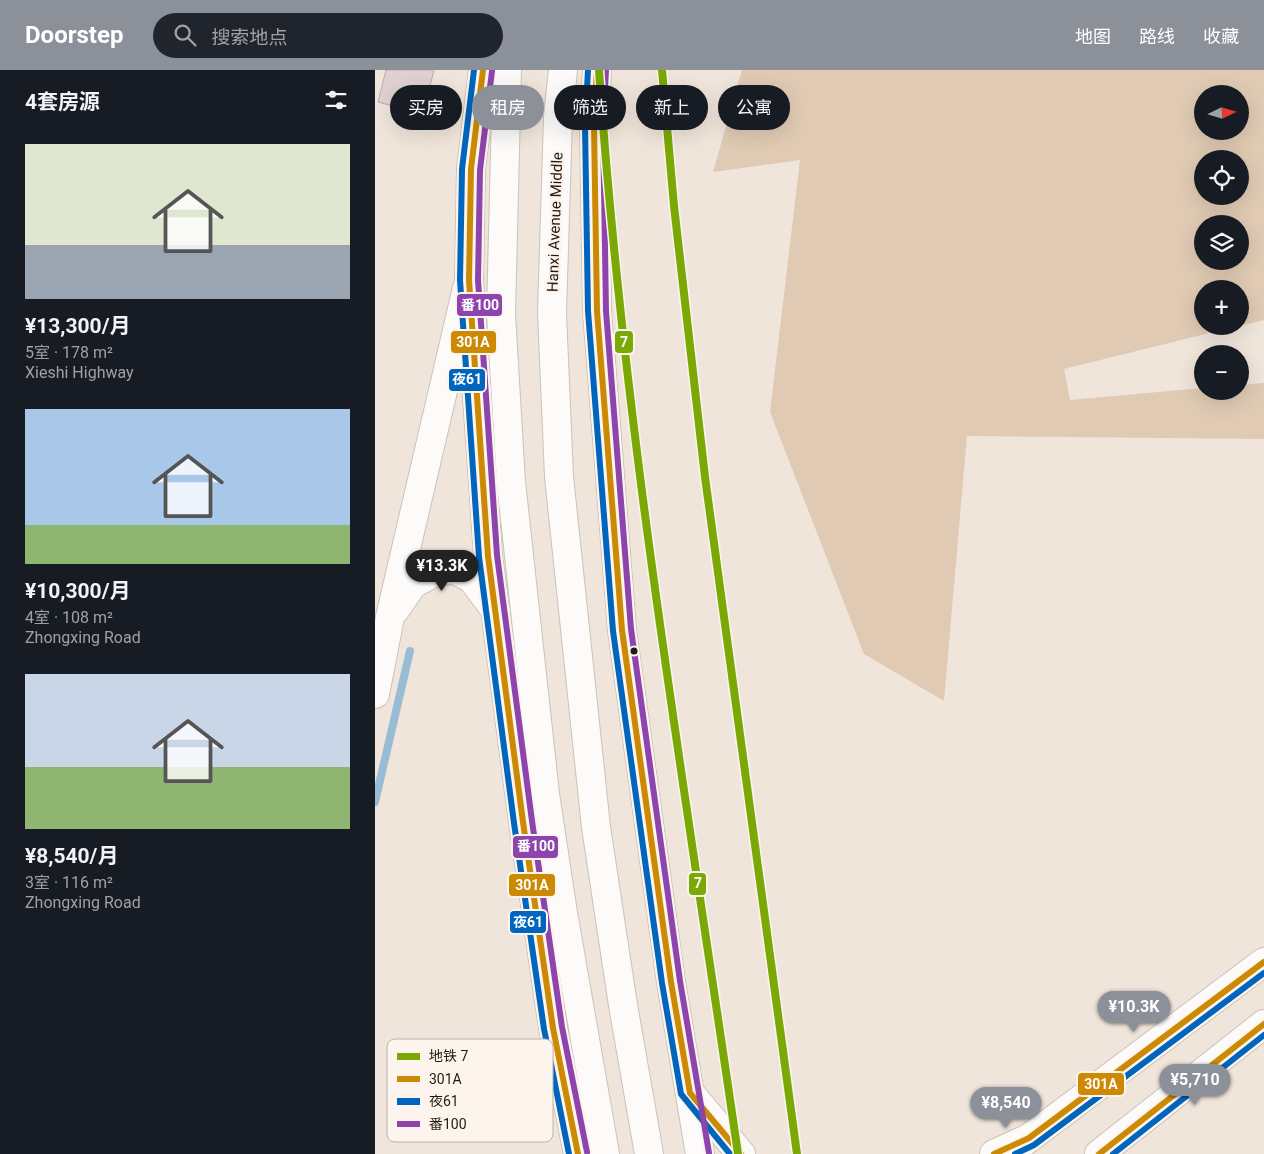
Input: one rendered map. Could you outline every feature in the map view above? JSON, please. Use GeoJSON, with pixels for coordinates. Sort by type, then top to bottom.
{"type":"FeatureCollection","features":[{"type":"Feature","properties":{"kind":"main road"},"geometry":{"type":"LineString","coordinates":[[483,70],[471,169],[469,280],[489,556],[523,822],[553,1028],[579,1154]]}},
{"type":"Feature","properties":{"kind":"main road"},"geometry":{"type":"LineString","coordinates":[[507,70],[501,314],[511,482],[545,794],[563,913],[605,1154]]}},
{"type":"Feature","properties":{"kind":"main road","name":"Hanxi Avenue Middle"},"geometry":{"type":"LineString","coordinates":[[563,70],[558,117],[552,314],[559,477],[595,818],[623,1006],[649,1154]]}},
{"type":"Feature","properties":{"kind":"main road"},"geometry":{"type":"LineString","coordinates":[[597,70],[594,125],[597,311],[622,630],[671,982],[700,1154]]}},
{"type":"Feature","properties":{"kind":"main road"},"geometry":{"type":"LineString","coordinates":[[375,694],[390,617],[469,280]]}},
{"type":"Feature","properties":{"kind":"main road"},"geometry":{"type":"LineString","coordinates":[[390,617],[413,584],[437,571],[455,570],[472,579],[496,611]]}},
{"type":"Feature","properties":{"kind":"main road"},"geometry":{"type":"LineString","coordinates":[[1008,1154],[1264,962]]}},
{"type":"Feature","properties":{"kind":"main road"},"geometry":{"type":"LineString","coordinates":[[1099,1154],[1264,1024]]}},
{"type":"Feature","properties":{"kind":"main road"},"geometry":{"type":"LineString","coordinates":[[690,1093],[741,1154]]}},
{"type":"Feature","properties":{"kind":"main road"},"geometry":{"type":"LineString","coordinates":[[993,1154],[1029,1138]]}},
{"type":"Feature","properties":{"kind":"shaded area"},"geometry":{"type":"Polygon","coordinates":[[[742,70],[1264,70],[1264,320],[1249,324],[1249,280],[1194,280],[1194,335],[1202,335],[1064,369],[1070,400],[1194,389],[1194,400],[1249,400],[1249,384],[1264,383],[1264,439],[967,436],[944,701],[864,654],[770,412],[800,160],[713,172],[725,130],[790,130],[790,85],[738,85],[742,70]]]}},
{"type":"Feature","properties":{"kind":"building"},"geometry":{"type":"Polygon","coordinates":[[[386,70],[434,70],[430,85],[390,85],[390,105],[378,102],[386,70]]]}},
{"type":"Feature","properties":{"kind":"waterway"},"geometry":{"type":"LineString","coordinates":[[375,802],[410,651]]}},
{"type":"Feature","properties":{"kind":"metro line","name":"7"},"geometry":{"type":"LineString","coordinates":[[599,70],[610,206],[640,478],[658,614],[738,1154]]}},
{"type":"Feature","properties":{"kind":"metro line","name":"7"},"geometry":{"type":"LineString","coordinates":[[662,70],[674,206],[705,477],[797,1154]]}},
{"type":"Feature","properties":{"kind":"transit line","name":"夜61"},"geometry":{"type":"LineString","coordinates":[[474,70],[462,169],[460,280],[479,557],[514,823],[546,1039]]}},
{"type":"Feature","properties":{"kind":"transit line","name":"301A"},"geometry":{"type":"LineString","coordinates":[[483,70],[471,169],[469,280],[488,556],[523,822],[553,1028],[578,1154]]}},
{"type":"Feature","properties":{"kind":"transit line","name":"夜61"},"geometry":{"type":"LineString","coordinates":[[588,70],[585,125],[588,311],[613,631],[662,983],[681,1094],[730,1154]]}},
{"type":"Feature","properties":{"kind":"transit line","name":"301A"},"geometry":{"type":"LineString","coordinates":[[597,70],[594,125],[597,311],[622,630],[671,982],[690,1093],[741,1154]]}},
{"type":"Feature","properties":{"kind":"transit line","name":"番100"},"geometry":{"type":"LineString","coordinates":[[606,70],[603,125],[606,311],[631,629],[680,981],[709,1153]]}},
{"type":"Feature","properties":{"kind":"transit line","name":"番100"},"geometry":{"type":"LineString","coordinates":[[492,71],[480,170],[478,280],[497,555],[532,821],[562,1027],[587,1152]]}},
{"type":"Feature","properties":{"kind":"transit line","name":"301A"},"geometry":{"type":"LineString","coordinates":[[994,1154],[1029,1138],[1264,962]]}},
{"type":"Feature","properties":{"kind":"transit line","name":"夜61"},"geometry":{"type":"LineString","coordinates":[[1015,1154],[1034,1145],[1264,973]]}},
{"type":"Feature","properties":{"kind":"transit line","name":"301A"},"geometry":{"type":"LineString","coordinates":[[1099,1154],[1264,1024]]}},
{"type":"Feature","properties":{"kind":"transit line","name":"夜61"},"geometry":{"type":"LineString","coordinates":[[1113,1154],[1264,1035]]}},
{"type":"Feature","properties":{"kind":"transit line","name":"夜61"},"geometry":{"type":"LineString","coordinates":[[553,1074],[569,1154]]}}]}
